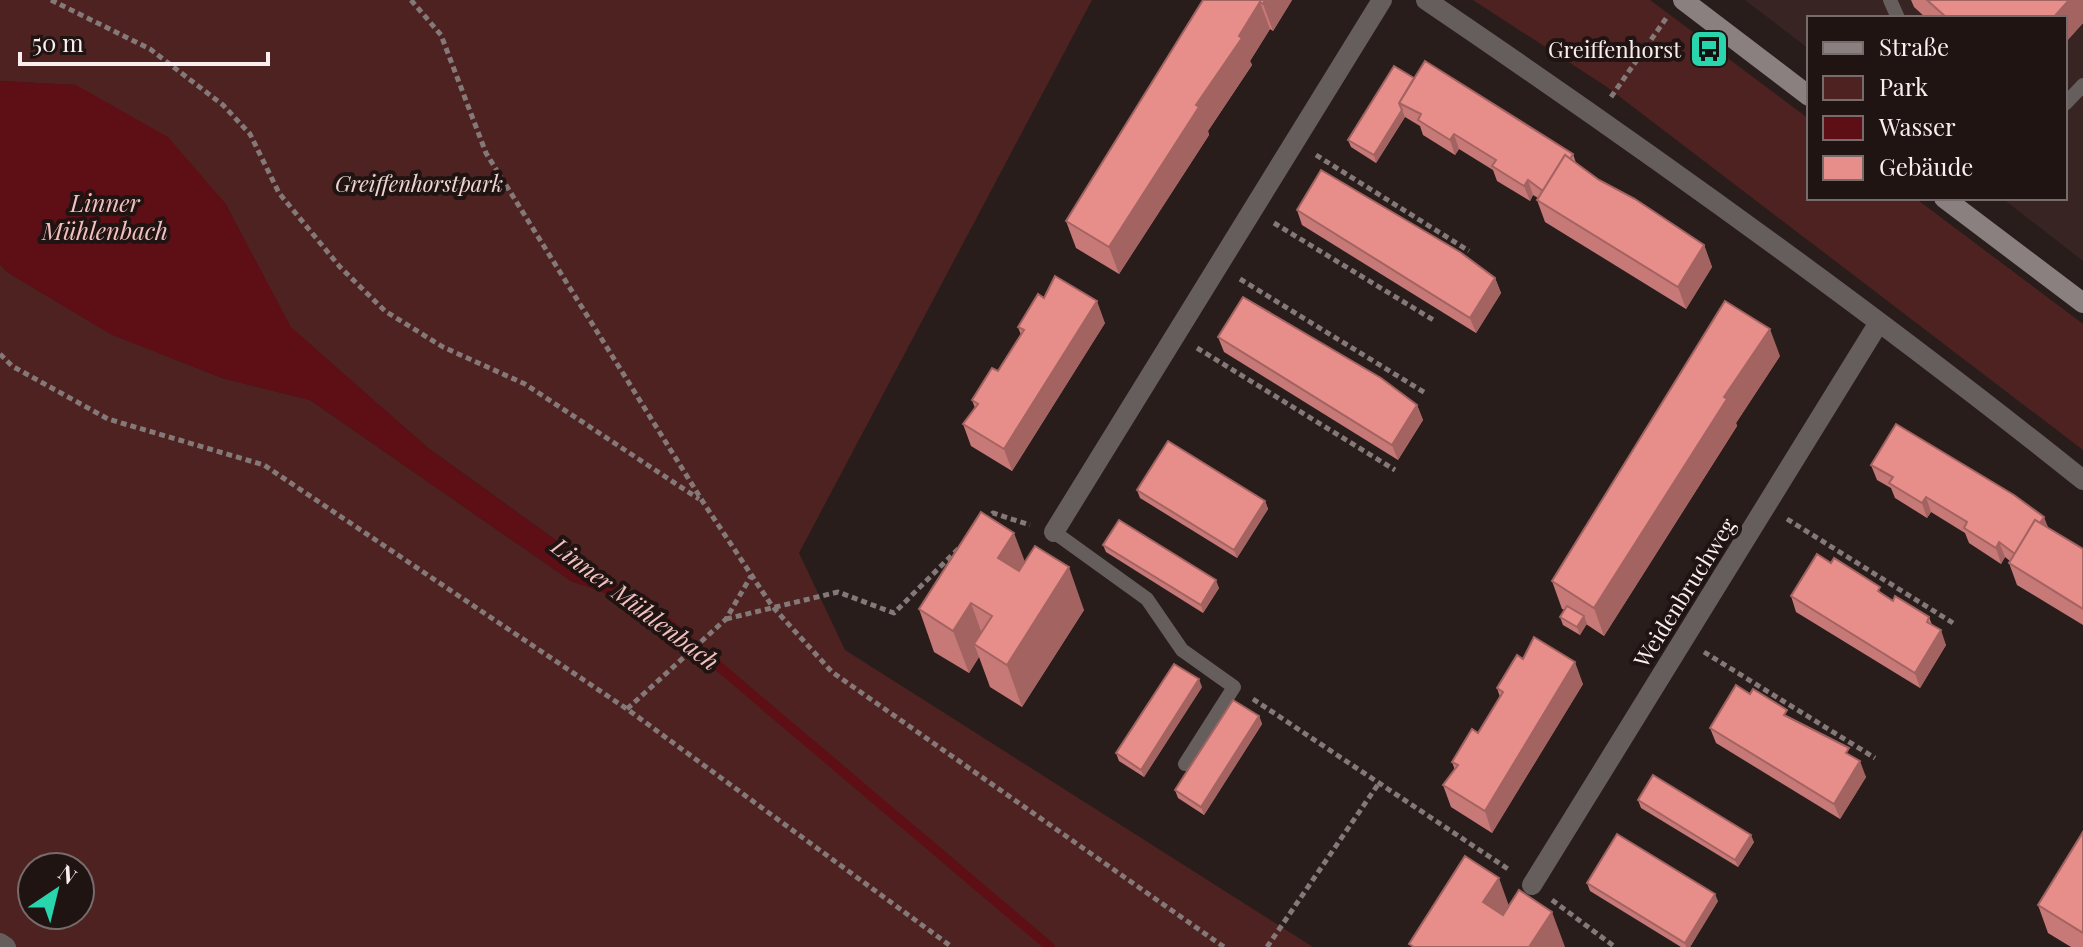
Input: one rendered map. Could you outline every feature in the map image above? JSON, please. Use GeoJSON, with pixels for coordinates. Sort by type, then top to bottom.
{"type":"FeatureCollection","features":[{"type":"Feature","properties":{"kind":"main road"},"geometry":{"type":"LineString","coordinates":[[1678,5],[1807,95]]}},
{"type":"Feature","properties":{"kind":"main road"},"geometry":{"type":"LineString","coordinates":[[1947,200],[2083,303]]}},
{"type":"Feature","properties":{"kind":"street"},"geometry":{"type":"LineString","coordinates":[[1054,532],[1382,0]]}},
{"type":"Feature","properties":{"kind":"street"},"geometry":{"type":"LineString","coordinates":[[1426,0],[1597,117],[1992,407],[2083,480]]}},
{"type":"Feature","properties":{"kind":"street","name":"Weidenbruchweg"},"geometry":{"type":"LineString","coordinates":[[1532,885],[1878,324]]}},
{"type":"Feature","properties":{"kind":"street"},"geometry":{"type":"LineString","coordinates":[[0,943],[6,947]]}},
{"type":"Feature","properties":{"kind":"lane"},"geometry":{"type":"LineString","coordinates":[[2067,102],[2083,85]]}},
{"type":"Feature","properties":{"kind":"lane"},"geometry":{"type":"LineString","coordinates":[[1054,532],[1147,599],[1182,650],[1234,687],[1185,764]]}},
{"type":"Feature","properties":{"kind":"path"},"geometry":{"type":"LineString","coordinates":[[51,0],[90,22],[150,49],[223,105],[250,134],[279,193],[340,267],[385,311],[443,347],[525,384],[703,502]]}},
{"type":"Feature","properties":{"kind":"path"},"geometry":{"type":"LineString","coordinates":[[411,0],[441,35],[486,153],[703,502],[772,606],[832,672],[1224,947]]}},
{"type":"Feature","properties":{"kind":"path"},"geometry":{"type":"LineString","coordinates":[[1597,117],[1678,5]]}},
{"type":"Feature","properties":{"kind":"path"},"geometry":{"type":"LineString","coordinates":[[1295,142],[1469,251]]}},
{"type":"Feature","properties":{"kind":"path"},"geometry":{"type":"LineString","coordinates":[[1253,210],[1435,321]]}},
{"type":"Feature","properties":{"kind":"path"},"geometry":{"type":"LineString","coordinates":[[1218,266],[1427,394]]}},
{"type":"Feature","properties":{"kind":"path"},"geometry":{"type":"LineString","coordinates":[[1176,335],[1395,470]]}},
{"type":"Feature","properties":{"kind":"path"},"geometry":{"type":"LineString","coordinates":[[0,354],[12,366],[108,419],[264,465],[627,709],[952,947]]}},
{"type":"Feature","properties":{"kind":"path"},"geometry":{"type":"LineString","coordinates":[[1766,506],[1953,623]]}},
{"type":"Feature","properties":{"kind":"path"},"geometry":{"type":"LineString","coordinates":[[982,524],[993,513],[1054,532]]}},
{"type":"Feature","properties":{"kind":"path"},"geometry":{"type":"LineString","coordinates":[[726,619],[838,592],[894,613],[960,546]]}},
{"type":"Feature","properties":{"kind":"path"},"geometry":{"type":"LineString","coordinates":[[627,709],[726,619],[751,576]]}},
{"type":"Feature","properties":{"kind":"path"},"geometry":{"type":"LineString","coordinates":[[1682,639],[1875,758]]}},
{"type":"Feature","properties":{"kind":"path"},"geometry":{"type":"LineString","coordinates":[[1234,687],[1532,885],[1615,947]]}},
{"type":"Feature","properties":{"kind":"path"},"geometry":{"type":"LineString","coordinates":[[1267,947],[1379,783]]}},
{"type":"Feature","properties":{"kind":"shaded area"},"geometry":{"type":"Polygon","coordinates":[[[1745,0],[2083,0],[2083,261],[2005,200],[2067,200],[2067,16],[1807,16],[1807,47],[1745,0]]]}},
{"type":"Feature","properties":{"kind":"green space","name":"Greiffenhorstpark"},"geometry":{"type":"Polygon","coordinates":[[[0,0],[1092,0],[799,553],[845,650],[1313,947],[0,947],[0,264],[7,272],[111,334],[222,378],[310,400],[571,581],[650,608],[428,448],[290,327],[225,203],[76,85],[0,81],[0,0]]]}},
{"type":"Feature","properties":{"kind":"green space"},"geometry":{"type":"Polygon","coordinates":[[[1473,0],[1650,0],[1807,118],[1807,200],[1918,200],[2083,324],[2083,450],[1607,87],[1473,0]]]}},
{"type":"Feature","properties":{"kind":"water","name":"Linner Mühlenbach"},"geometry":{"type":"Polygon","coordinates":[[[0,81],[76,85],[168,137],[225,203],[291,327],[428,448],[654,611],[571,581],[310,400],[222,378],[110,334],[7,272],[0,264],[0,81]]]}},
{"type":"Feature","properties":{"kind":"building"},"geometry":{"type":"Polygon","coordinates":[[[1203,0],[1265,0],[1263,4],[1260,2],[1239,36],[1242,38],[1196,105],[1199,107],[1109,247],[1066,221],[1203,0]]]}},
{"type":"Feature","properties":{"kind":"building"},"geometry":{"type":"Polygon","coordinates":[[[1927,0],[2069,0],[2055,16],[1945,16],[1927,0]]]}},
{"type":"Feature","properties":{"kind":"building"},"geometry":{"type":"Polygon","coordinates":[[[1425,61],[1573,154],[1570,159],[1565,155],[1543,191],[1528,180],[1524,186],[1492,166],[1496,160],[1454,134],[1450,140],[1418,120],[1421,114],[1399,103],[1425,61]]]}},
{"type":"Feature","properties":{"kind":"building"},"geometry":{"type":"Polygon","coordinates":[[[1394,66],[1414,78],[1399,103],[1402,110],[1374,155],[1348,140],[1394,66]]]}},
{"type":"Feature","properties":{"kind":"building"},"geometry":{"type":"Polygon","coordinates":[[[1565,155],[1599,180],[1635,199],[1704,245],[1678,287],[1537,200],[1565,155]]]}},
{"type":"Feature","properties":{"kind":"building"},"geometry":{"type":"Polygon","coordinates":[[[1321,170],[1460,252],[1495,278],[1470,318],[1297,210],[1321,170]]]}},
{"type":"Feature","properties":{"kind":"building"},"geometry":{"type":"Polygon","coordinates":[[[1055,276],[1097,301],[1004,449],[963,424],[978,404],[972,400],[992,368],[998,371],[1024,330],[1018,327],[1038,294],[1044,298],[1055,276]]]}},
{"type":"Feature","properties":{"kind":"building"},"geometry":{"type":"Polygon","coordinates":[[[1243,297],[1381,378],[1417,405],[1392,445],[1218,337],[1243,297]]]}},
{"type":"Feature","properties":{"kind":"building"},"geometry":{"type":"Polygon","coordinates":[[[1725,301],[1770,329],[1724,397],[1727,399],[1594,608],[1552,581],[1725,301]]]}},
{"type":"Feature","properties":{"kind":"building"},"geometry":{"type":"Polygon","coordinates":[[[1896,424],[2014,495],[2044,517],[2040,523],[2035,520],[2015,554],[1999,542],[1996,548],[1964,528],[1967,522],[1926,497],[1922,503],[1889,483],[1893,477],[1871,465],[1896,424]]]}},
{"type":"Feature","properties":{"kind":"building"},"geometry":{"type":"Polygon","coordinates":[[[1168,441],[1265,501],[1234,550],[1137,490],[1168,441]]]}},
{"type":"Feature","properties":{"kind":"building"},"geometry":{"type":"Polygon","coordinates":[[[981,512],[1014,533],[998,558],[1019,571],[1035,546],[1069,567],[1007,665],[974,644],[992,616],[971,603],[953,631],[919,609],[981,512]]]}},
{"type":"Feature","properties":{"kind":"building"},"geometry":{"type":"Polygon","coordinates":[[[1119,520],[1216,580],[1201,605],[1103,545],[1119,520]]]}},
{"type":"Feature","properties":{"kind":"building"},"geometry":{"type":"Polygon","coordinates":[[[2035,520],[2083,549],[2083,609],[2009,563],[2035,520]]]}},
{"type":"Feature","properties":{"kind":"building"},"geometry":{"type":"Polygon","coordinates":[[[1817,554],[1831,563],[1834,558],[1880,587],[1878,591],[1893,601],[1895,596],[1929,617],[1927,622],[1941,630],[1915,673],[1791,596],[1817,554]]]}},
{"type":"Feature","properties":{"kind":"building"},"geometry":{"type":"Polygon","coordinates":[[[1567,606],[1584,616],[1577,627],[1560,617],[1567,606]]]}},
{"type":"Feature","properties":{"kind":"building"},"geometry":{"type":"Polygon","coordinates":[[[1534,637],[1575,662],[1485,811],[1443,785],[1458,765],[1452,762],[1472,729],[1478,733],[1503,692],[1497,688],[1517,655],[1523,659],[1534,637]]]}},
{"type":"Feature","properties":{"kind":"building"},"geometry":{"type":"Polygon","coordinates":[[[1174,664],[1199,679],[1141,770],[1116,753],[1174,664]]]}},
{"type":"Feature","properties":{"kind":"building"},"geometry":{"type":"Polygon","coordinates":[[[1736,685],[1750,694],[1753,689],[1787,710],[1784,715],[1849,748],[1846,753],[1860,761],[1834,804],[1710,728],[1736,685]]]}},
{"type":"Feature","properties":{"kind":"building"},"geometry":{"type":"Polygon","coordinates":[[[1233,700],[1259,716],[1201,807],[1175,790],[1233,700]]]}},
{"type":"Feature","properties":{"kind":"building"},"geometry":{"type":"Polygon","coordinates":[[[1653,775],[1751,835],[1735,860],[1638,800],[1653,775]]]}},
{"type":"Feature","properties":{"kind":"building"},"geometry":{"type":"Polygon","coordinates":[[[2083,832],[2083,933],[2038,905],[2083,832]]]}},
{"type":"Feature","properties":{"kind":"building"},"geometry":{"type":"Polygon","coordinates":[[[1617,834],[1715,894],[1685,943],[1587,883],[1617,834]]]}},
{"type":"Feature","properties":{"kind":"building"},"geometry":{"type":"Polygon","coordinates":[[[1465,856],[1499,878],[1483,902],[1492,908],[1503,915],[1519,890],[1552,912],[1529,947],[1414,947],[1409,944],[1465,856]]]}},
{"type":"Feature","properties":{"kind":"waterway","name":"Linner Mühlenbach"},"geometry":{"type":"LineString","coordinates":[[645,604],[1050,947]]}},
{"type":"Feature","properties":{"kind":"place","name":"Greiffenhorst"},"geometry":{"type":"Point","coordinates":[1709,49]}}]}
